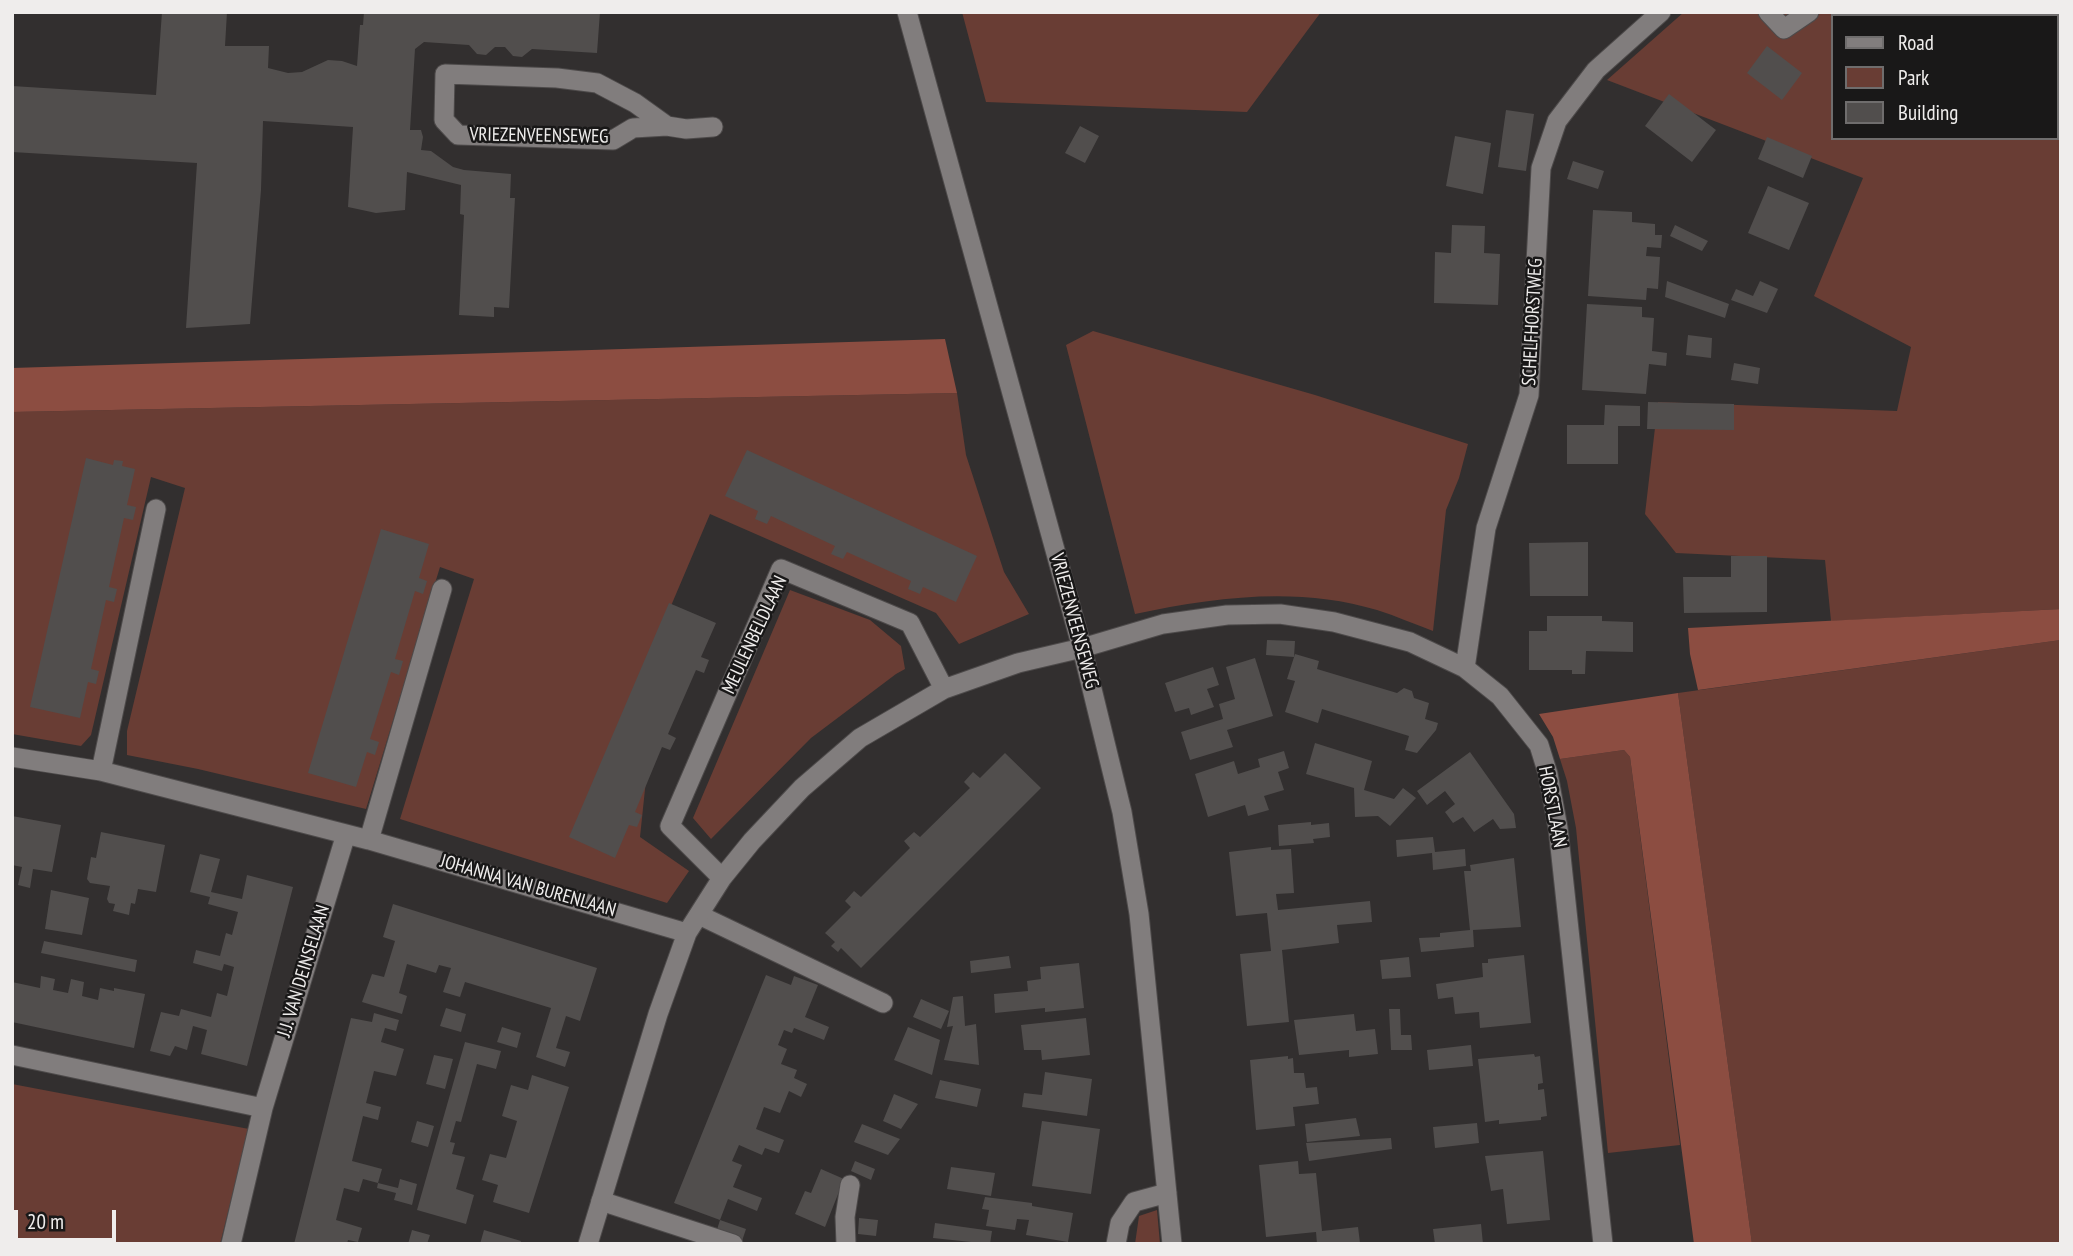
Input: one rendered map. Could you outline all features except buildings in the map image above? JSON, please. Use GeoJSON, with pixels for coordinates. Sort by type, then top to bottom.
{"type":"FeatureCollection","features":[{"type":"Feature","properties":{"kind":"street","name":"VRIEZENVEENSEWEG"},"geometry":{"type":"LineString","coordinates":[[907,12],[1082,648],[1122,812],[1139,914],[1172,1244]]}},
{"type":"Feature","properties":{"kind":"street","name":"SCHELFHORSTWEG"},"geometry":{"type":"LineString","coordinates":[[1465,668],[1486,528],[1529,395],[1541,168],[1557,121],[1595,70],[1661,12]]}},
{"type":"Feature","properties":{"kind":"street"},"geometry":{"type":"LineString","coordinates":[[1768,12],[1784,29],[1809,12]]}},
{"type":"Feature","properties":{"kind":"street","name":"VRIEZENVEENSEWEG"},"geometry":{"type":"LineString","coordinates":[[445,74],[557,78],[597,83],[635,103],[667,126],[634,128],[614,140],[458,135],[444,120],[445,74]]}},
{"type":"Feature","properties":{"kind":"street"},"geometry":{"type":"LineString","coordinates":[[667,126],[686,129],[713,127]]}},
{"type":"Feature","properties":{"kind":"street"},"geometry":{"type":"LineString","coordinates":[[101,771],[156,509]]}},
{"type":"Feature","properties":{"kind":"street","name":"MEULENBELDLAAN"},"geometry":{"type":"LineString","coordinates":[[722,878],[670,826],[781,569],[910,623],[944,689]]}},
{"type":"Feature","properties":{"kind":"street"},"geometry":{"type":"LineString","coordinates":[[369,840],[442,589]]}},
{"type":"Feature","properties":{"kind":"street","name":"HORSTLAAN"},"geometry":{"type":"LineString","coordinates":[[1082,648],[1163,624],[1227,615],[1280,614],[1334,622],[1410,642],[1465,668],[1500,696],[1539,745],[1548,774],[1558,828],[1603,1244]]}},
{"type":"Feature","properties":{"kind":"street"},"geometry":{"type":"LineString","coordinates":[[588,1244],[658,1014],[687,933],[722,878],[752,841],[802,788],[860,738],[944,689],[1018,663],[1082,648]]}},
{"type":"Feature","properties":{"kind":"street","name":"JOHANNA VAN BURENLAAN"},"geometry":{"type":"LineString","coordinates":[[12,757],[101,771],[346,834],[687,933]]}},
{"type":"Feature","properties":{"kind":"street","name":"J.J. VAN DEINSELAAN"},"geometry":{"type":"LineString","coordinates":[[231,1244],[263,1108],[346,834]]}},
{"type":"Feature","properties":{"kind":"street"},"geometry":{"type":"LineString","coordinates":[[699,915],[883,1003]]}},
{"type":"Feature","properties":{"kind":"street"},"geometry":{"type":"LineString","coordinates":[[12,1055],[263,1108]]}},
{"type":"Feature","properties":{"kind":"street"},"geometry":{"type":"LineString","coordinates":[[846,1244],[845,1217],[850,1185]]}},
{"type":"Feature","properties":{"kind":"street"},"geometry":{"type":"LineString","coordinates":[[1116,1244],[1120,1223],[1134,1202],[1167,1193]]}},
{"type":"Feature","properties":{"kind":"street"},"geometry":{"type":"LineString","coordinates":[[601,1201],[733,1244]]}},
{"type":"Feature","properties":{"kind":"green space"},"geometry":{"type":"Polygon","coordinates":[[[962,12],[1321,12],[1247,112],[986,102],[962,12]]]}},
{"type":"Feature","properties":{"kind":"green space"},"geometry":{"type":"Polygon","coordinates":[[[1684,12],[2061,12],[2061,609],[1831,621],[1825,560],[1676,553],[1645,514],[1658,402],[1897,411],[1911,347],[1814,296],[1863,178],[1607,80],[1684,12]]]}},
{"type":"Feature","properties":{"kind":"green space"},"geometry":{"type":"Polygon","coordinates":[[[1093,331],[1315,395],[1468,444],[1459,478],[1446,510],[1433,631],[1384,612],[1347,603],[1287,596],[1225,599],[1135,614],[1066,345],[1093,331]]]}},
{"type":"Feature","properties":{"kind":"green space"},"geometry":{"type":"Polygon","coordinates":[[[957,393],[966,455],[1004,572],[1029,614],[959,644],[936,613],[710,514],[662,627],[640,837],[689,871],[667,903],[400,819],[474,579],[440,567],[366,809],[127,755],[127,731],[185,488],[151,477],[91,735],[81,746],[12,734],[12,412],[957,393]]]}},
{"type":"Feature","properties":{"kind":"green space"},"geometry":{"type":"Polygon","coordinates":[[[790,590],[870,620],[901,646],[905,669],[811,738],[711,839],[693,818],[790,590]]]}},
{"type":"Feature","properties":{"kind":"green space"},"geometry":{"type":"Polygon","coordinates":[[[2061,640],[2061,1244],[1752,1244],[1678,693],[2061,640]]]}},
{"type":"Feature","properties":{"kind":"green space"},"geometry":{"type":"Polygon","coordinates":[[[1624,750],[1630,757],[1680,1145],[1608,1153],[1576,828],[1560,759],[1624,750]]]}},
{"type":"Feature","properties":{"kind":"green space"},"geometry":{"type":"Polygon","coordinates":[[[12,1084],[249,1129],[220,1244],[12,1244],[12,1084]]]}},
{"type":"Feature","properties":{"kind":"green space"},"geometry":{"type":"Polygon","coordinates":[[[1157,1210],[1160,1244],[1135,1244],[1139,1216],[1157,1210]]]}},
{"type":"Feature","properties":{"kind":"shaded area"},"geometry":{"type":"Polygon","coordinates":[[[945,339],[957,393],[12,412],[12,368],[945,339]]]}},
{"type":"Feature","properties":{"kind":"shaded area"},"geometry":{"type":"Polygon","coordinates":[[[2061,609],[2061,640],[1698,690],[1690,654],[1688,628],[2061,609]]]}},
{"type":"Feature","properties":{"kind":"shaded area"},"geometry":{"type":"Polygon","coordinates":[[[1678,693],[1752,1244],[1694,1244],[1630,757],[1624,750],[1560,759],[1553,737],[1539,714],[1678,693]]]}}]}
